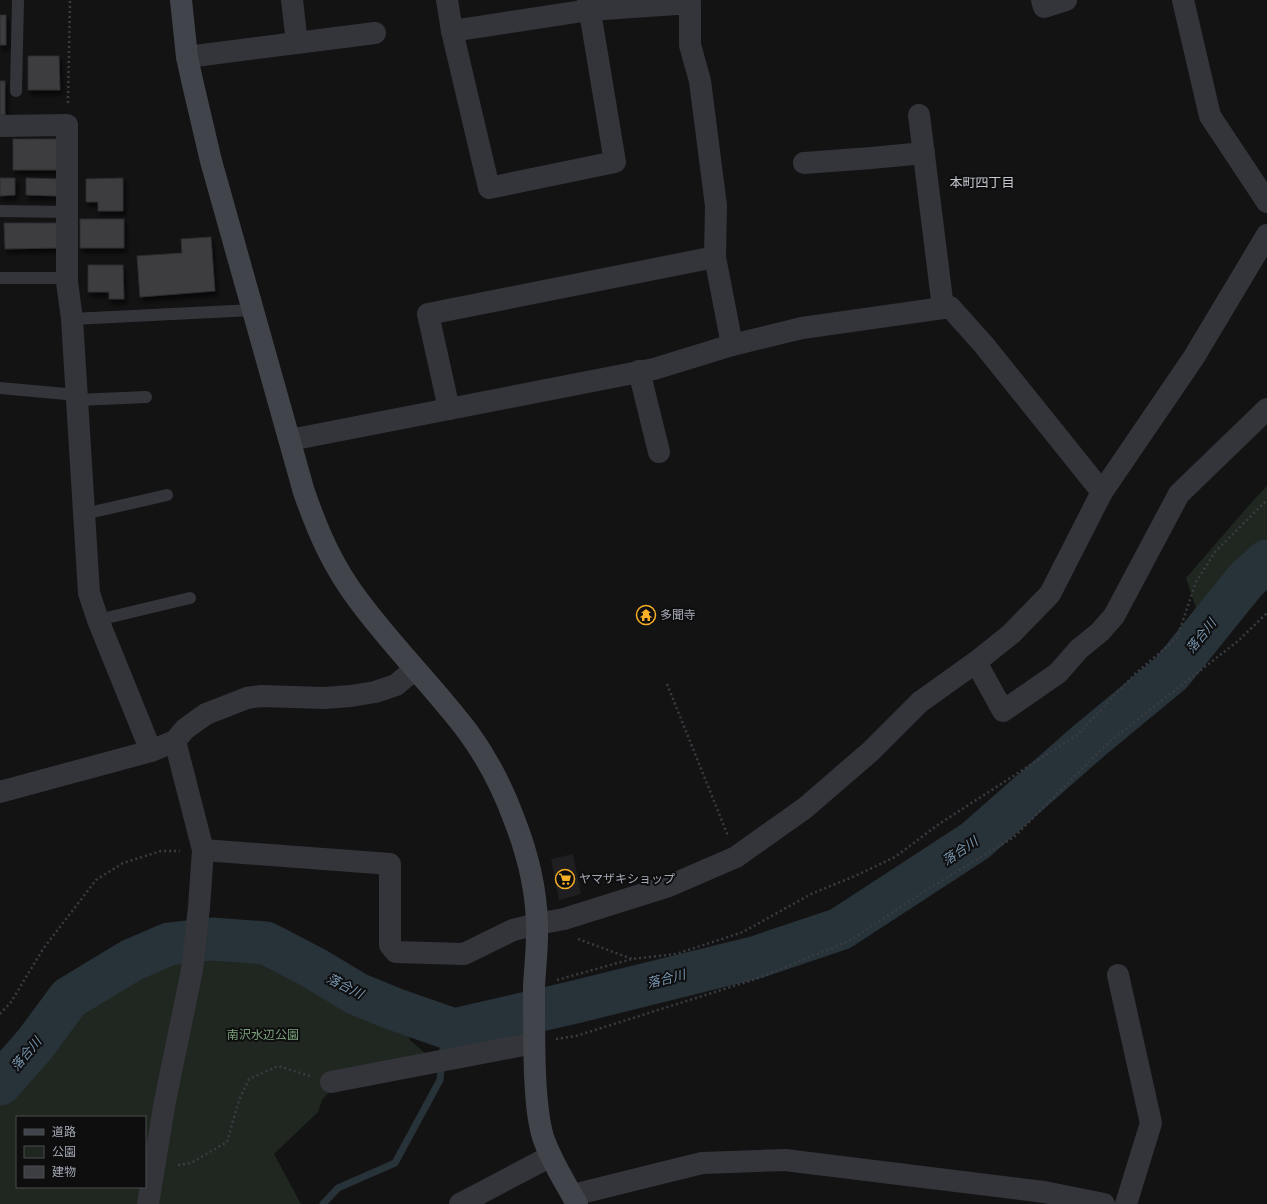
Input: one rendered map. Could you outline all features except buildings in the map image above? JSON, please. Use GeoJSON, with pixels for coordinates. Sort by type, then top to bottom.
{"type":"FeatureCollection","features":[{"type":"Feature","properties":{"kind":"street"},"geometry":{"type":"LineString","coordinates":[[181,0],[187,57],[211,161],[304,492],[326,550],[359,601],[479,748],[499,784],[524,847],[532,879],[537,924],[534,988],[534,1040],[536,1091],[539,1112],[543,1136],[551,1156],[575,1200],[702,1163],[784,1160],[1044,1192],[1104,1204]]}},
{"type":"Feature","properties":{"kind":"street"},"geometry":{"type":"LineString","coordinates":[[292,0],[297,43]]}},
{"type":"Feature","properties":{"kind":"street"},"geometry":{"type":"LineString","coordinates":[[447,0],[452,31],[489,188],[615,162],[589,5]]}},
{"type":"Feature","properties":{"kind":"street"},"geometry":{"type":"LineString","coordinates":[[1042,0],[1044,7],[1066,0]]}},
{"type":"Feature","properties":{"kind":"street"},"geometry":{"type":"LineString","coordinates":[[1183,0],[1210,116],[1267,202]]}},
{"type":"Feature","properties":{"kind":"street"},"geometry":{"type":"LineString","coordinates":[[452,31],[589,5],[690,1],[690,45],[700,81],[716,206],[716,257],[732,345]]}},
{"type":"Feature","properties":{"kind":"street"},"geometry":{"type":"LineString","coordinates":[[187,57],[376,34]]}},
{"type":"Feature","properties":{"kind":"street"},"geometry":{"type":"LineString","coordinates":[[919,115],[943,308]]}},
{"type":"Feature","properties":{"kind":"street"},"geometry":{"type":"LineString","coordinates":[[0,126],[67,125],[67,278],[72,319],[89,593],[98,620],[151,751]]}},
{"type":"Feature","properties":{"kind":"street"},"geometry":{"type":"LineString","coordinates":[[804,162],[924,153]]}},
{"type":"Feature","properties":{"kind":"street"},"geometry":{"type":"LineString","coordinates":[[202,850],[390,864],[390,945],[396,952],[464,954],[513,930],[564,919],[669,886],[736,857],[805,808],[871,751],[920,702],[976,662],[1011,634],[1050,594],[1102,492],[1194,357],[1267,235]]}},
{"type":"Feature","properties":{"kind":"street"},"geometry":{"type":"LineString","coordinates":[[449,409],[428,314],[716,257]]}},
{"type":"Feature","properties":{"kind":"street"},"geometry":{"type":"LineString","coordinates":[[290,440],[654,369],[732,345],[802,328],[950,307],[984,345],[1102,492]]}},
{"type":"Feature","properties":{"kind":"street"},"geometry":{"type":"LineString","coordinates":[[639,372],[659,452]]}},
{"type":"Feature","properties":{"kind":"street"},"geometry":{"type":"LineString","coordinates":[[976,662],[1003,711],[1058,673],[1079,649],[1100,632],[1114,616],[1179,494],[1267,409]]}},
{"type":"Feature","properties":{"kind":"street"},"geometry":{"type":"LineString","coordinates":[[0,792],[151,751],[175,741],[185,729],[206,714],[247,698],[261,696],[324,698],[375,692],[396,684],[415,669]]}},
{"type":"Feature","properties":{"kind":"street"},"geometry":{"type":"LineString","coordinates":[[148,1204],[165,1101],[192,970],[199,907],[202,850],[175,741]]}},
{"type":"Feature","properties":{"kind":"street"},"geometry":{"type":"LineString","coordinates":[[1118,975],[1151,1123],[1126,1204]]}},
{"type":"Feature","properties":{"kind":"street"},"geometry":{"type":"LineString","coordinates":[[331,1082],[534,1040]]}},
{"type":"Feature","properties":{"kind":"street"},"geometry":{"type":"LineString","coordinates":[[460,1204],[551,1156]]}},
{"type":"Feature","properties":{"kind":"lane"},"geometry":{"type":"LineString","coordinates":[[16,91],[18,0]]}},
{"type":"Feature","properties":{"kind":"lane"},"geometry":{"type":"LineString","coordinates":[[0,211],[67,212]]}},
{"type":"Feature","properties":{"kind":"lane"},"geometry":{"type":"LineString","coordinates":[[0,278],[67,278]]}},
{"type":"Feature","properties":{"kind":"lane"},"geometry":{"type":"LineString","coordinates":[[72,319],[253,310]]}},
{"type":"Feature","properties":{"kind":"lane"},"geometry":{"type":"LineString","coordinates":[[0,388],[77,398],[146,397]]}},
{"type":"Feature","properties":{"kind":"lane"},"geometry":{"type":"LineString","coordinates":[[84,514],[167,495]]}},
{"type":"Feature","properties":{"kind":"lane"},"geometry":{"type":"LineString","coordinates":[[98,620],[190,598]]}},
{"type":"Feature","properties":{"kind":"path"},"geometry":{"type":"LineString","coordinates":[[67,125],[70,0]]}},
{"type":"Feature","properties":{"kind":"path"},"geometry":{"type":"LineString","coordinates":[[534,988],[632,959],[676,954],[743,932],[811,894],[855,876],[895,857],[939,824],[1077,735],[1136,673],[1177,638],[1196,582],[1215,552],[1267,500]]}},
{"type":"Feature","properties":{"kind":"path"},"geometry":{"type":"LineString","coordinates":[[534,1040],[576,1036],[741,983],[849,941],[928,889],[1014,837],[1110,741],[1238,641],[1267,613]]}},
{"type":"Feature","properties":{"kind":"path"},"geometry":{"type":"LineString","coordinates":[[667,684],[736,857]]}},
{"type":"Feature","properties":{"kind":"path"},"geometry":{"type":"LineString","coordinates":[[0,1014],[11,1002],[43,948],[96,880],[122,863],[161,851],[202,850]]}},
{"type":"Feature","properties":{"kind":"path"},"geometry":{"type":"LineString","coordinates":[[578,939],[632,959]]}},
{"type":"Feature","properties":{"kind":"path"},"geometry":{"type":"LineString","coordinates":[[154,1167],[191,1163],[227,1142],[239,1100],[249,1079],[278,1066],[331,1082]]}},
{"type":"Feature","properties":{"kind":"shaded area"},"geometry":{"type":"Polygon","coordinates":[[[573,854],[581,894],[559,900],[551,859],[573,854]]]}},
{"type":"Feature","properties":{"kind":"green space"},"geometry":{"type":"Polygon","coordinates":[[[1267,486],[1267,562],[1246,580],[1204,632],[1186,578],[1267,486]]]}},
{"type":"Feature","properties":{"kind":"green space","name":"南沢水辺公園"},"geometry":{"type":"Polygon","coordinates":[[[212,939],[266,943],[314,968],[357,994],[379,1013],[404,1024],[410,1040],[433,1060],[332,1089],[322,1100],[318,1112],[274,1154],[301,1204],[0,1204],[0,1077],[72,1011],[163,956],[190,957],[188,942],[212,939]]]}},
{"type":"Feature","properties":{"kind":"waterway","name":"落合川"},"geometry":{"type":"LineString","coordinates":[[0,1084],[35,1044],[69,998],[132,960],[169,944],[212,939],[266,943],[314,968],[357,994],[454,1030],[757,957],[840,929],[975,841],[1090,740],[1171,673],[1246,580],[1267,561]]}},
{"type":"Feature","properties":{"kind":"waterway"},"geometry":{"type":"LineString","coordinates":[[323,1204],[338,1188],[395,1163],[440,1080],[445,1027]]}},
{"type":"Feature","properties":{"kind":"place","name":"多聞寺"},"geometry":{"type":"Point","coordinates":[646,615]}},
{"type":"Feature","properties":{"kind":"place","name":"ヤマザキショップ"},"geometry":{"type":"Point","coordinates":[565,879]}},
{"type":"Feature","properties":{"kind":"district","name":"本町四丁目"},"geometry":{"type":"Point","coordinates":[982,182]}}]}
